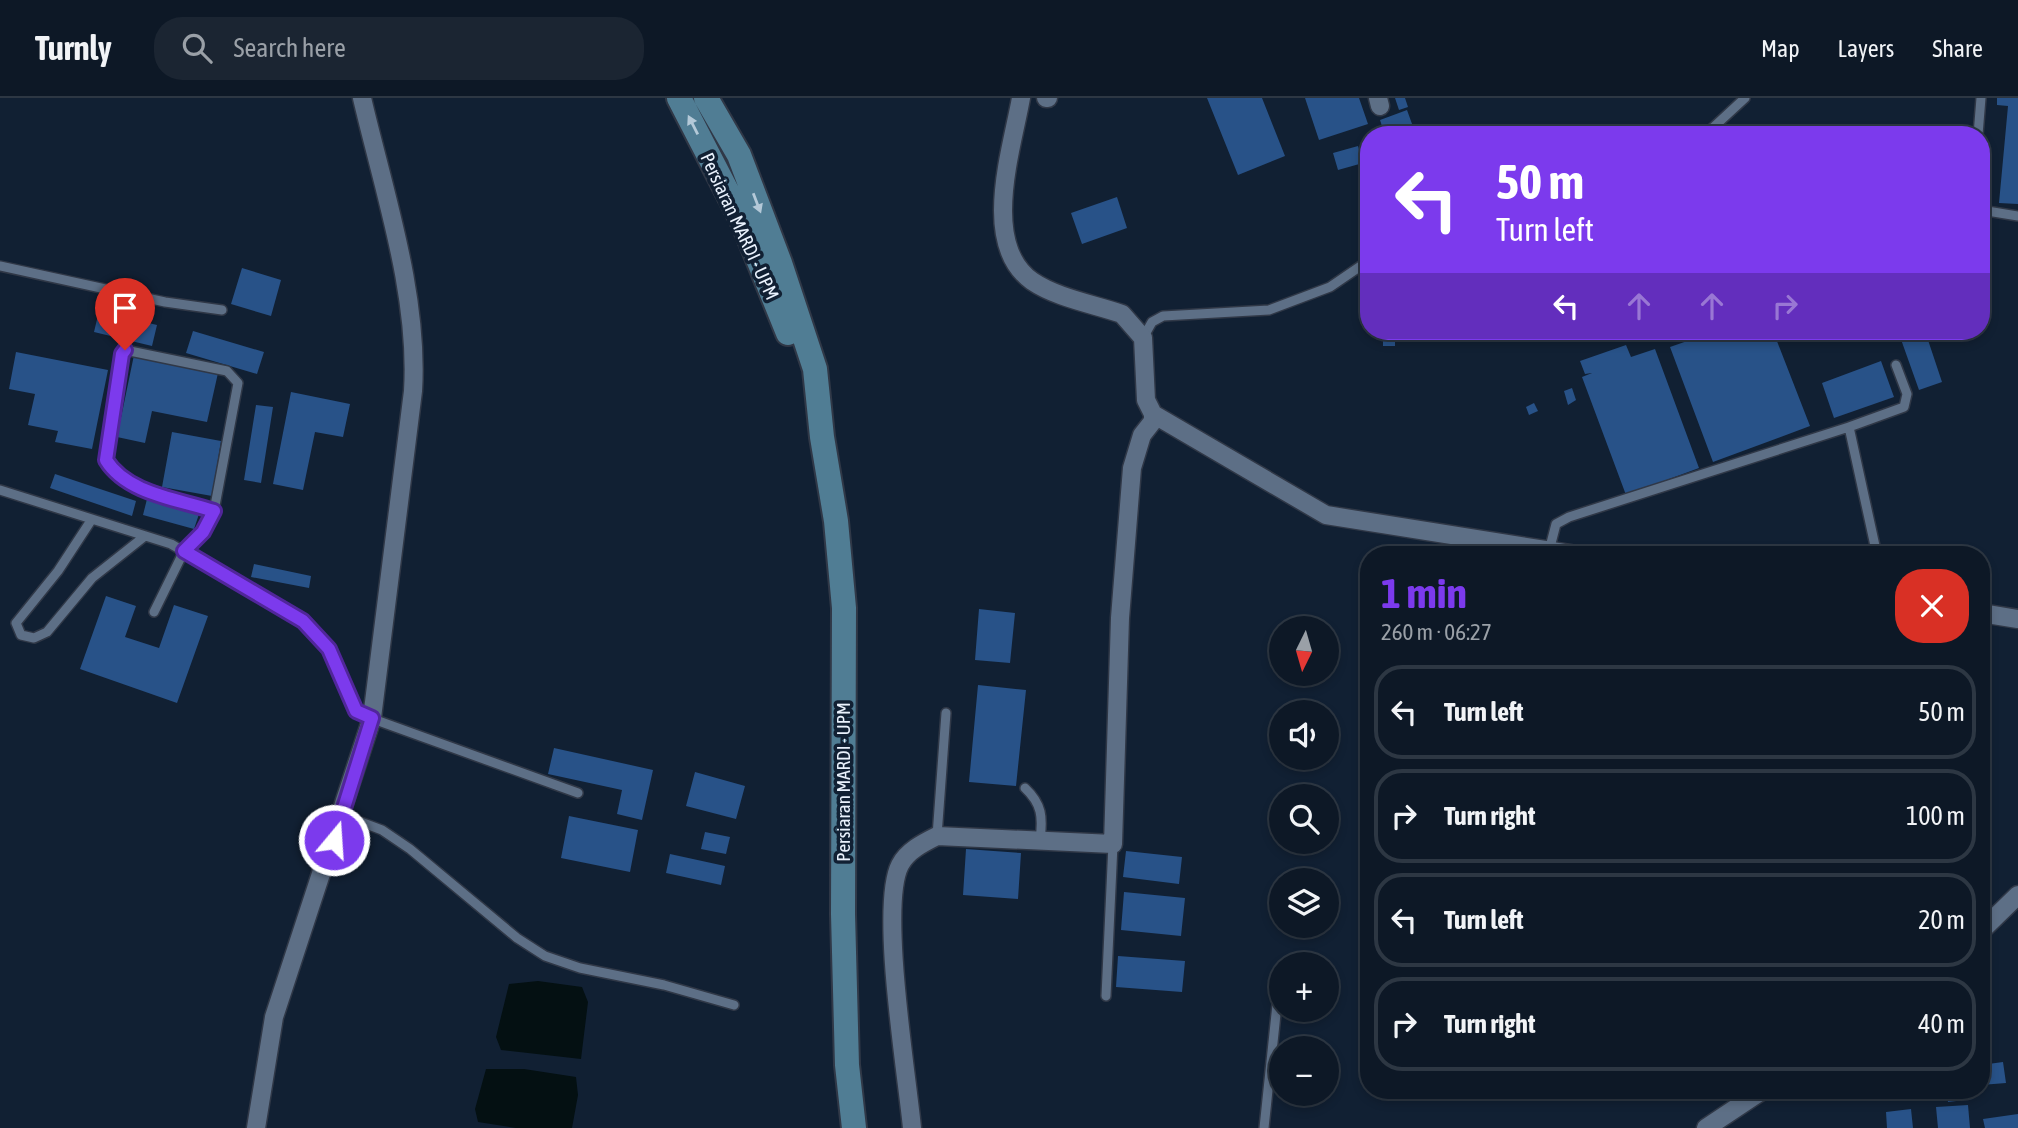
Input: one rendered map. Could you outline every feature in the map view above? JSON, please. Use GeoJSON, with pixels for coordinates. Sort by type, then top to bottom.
{"type":"FeatureCollection","features":[{"type":"Feature","properties":{"kind":"street"},"geometry":{"type":"LineString","coordinates":[[256,1128],[274,1017],[372,718],[415,354],[412,315],[362,98]]}},
{"type":"Feature","properties":{"kind":"street","name":"Persiaran MARDI - UPM"},"geometry":{"type":"LineString","coordinates":[[679,98],[743,222],[805,375],[821,437],[836,521],[844,608],[843,928],[847,1065],[854,1128]]}},
{"type":"Feature","properties":{"kind":"street","name":"Persiaran MARDI - UPM"},"geometry":{"type":"LineString","coordinates":[[706,98],[739,155],[816,369],[821,437]]}},
{"type":"Feature","properties":{"kind":"street"},"geometry":{"type":"LineString","coordinates":[[912,1128],[890,911],[900,866],[917,846],[937,836],[1113,844],[1120,618],[1132,468],[1148,425],[1143,338],[1122,314],[1050,290],[1030,279],[1013,258],[1005,238],[1002,214],[1021,98]]}},
{"type":"Feature","properties":{"kind":"street"},"geometry":{"type":"LineString","coordinates":[[1148,425],[1326,515],[1518,546]]}},
{"type":"Feature","properties":{"kind":"street"},"geometry":{"type":"LineString","coordinates":[[1990,614],[2018,619]]}},
{"type":"Feature","properties":{"kind":"street"},"geometry":{"type":"LineString","coordinates":[[1990,922],[2018,895]]}},
{"type":"Feature","properties":{"kind":"street"},"geometry":{"type":"LineString","coordinates":[[1706,1128],[1750,1099]]}},
{"type":"Feature","properties":{"kind":"lane"},"geometry":{"type":"LineString","coordinates":[[1715,126],[1745,98]]}},
{"type":"Feature","properties":{"kind":"lane"},"geometry":{"type":"LineString","coordinates":[[1979,126],[1981,98]]}},
{"type":"Feature","properties":{"kind":"lane"},"geometry":{"type":"LineString","coordinates":[[1990,212],[2018,216]]}},
{"type":"Feature","properties":{"kind":"lane"},"geometry":{"type":"LineString","coordinates":[[0,266],[165,302],[222,310]]}},
{"type":"Feature","properties":{"kind":"lane"},"geometry":{"type":"LineString","coordinates":[[1143,338],[1152,322],[1163,316],[1269,310],[1331,287],[1360,267]]}},
{"type":"Feature","properties":{"kind":"lane"},"geometry":{"type":"LineString","coordinates":[[154,612],[184,551],[203,532],[214,511],[236,396],[235,377],[227,372],[125,350],[122,354],[106,460],[122,480],[214,511]]}},
{"type":"Feature","properties":{"kind":"lane"},"geometry":{"type":"LineString","coordinates":[[1550,546],[1556,524],[1569,517],[1904,407],[1907,394],[1896,365]]}},
{"type":"Feature","properties":{"kind":"lane"},"geometry":{"type":"LineString","coordinates":[[1849,427],[1875,546]]}},
{"type":"Feature","properties":{"kind":"lane"},"geometry":{"type":"LineString","coordinates":[[0,491],[145,536],[184,551],[303,621],[329,649],[356,711],[578,793]]}},
{"type":"Feature","properties":{"kind":"lane"},"geometry":{"type":"LineString","coordinates":[[92,519],[58,571],[16,623],[22,635],[34,638],[47,632],[92,578],[145,536]]}},
{"type":"Feature","properties":{"kind":"lane"},"geometry":{"type":"LineString","coordinates":[[937,836],[946,713]]}},
{"type":"Feature","properties":{"kind":"lane"},"geometry":{"type":"LineString","coordinates":[[1025,788],[1039,802],[1040,840]]}},
{"type":"Feature","properties":{"kind":"lane"},"geometry":{"type":"LineString","coordinates":[[342,815],[382,830],[410,849],[517,938],[545,956],[580,968],[664,985],[734,1005]]}},
{"type":"Feature","properties":{"kind":"lane"},"geometry":{"type":"LineString","coordinates":[[1106,996],[1113,844]]}},
{"type":"Feature","properties":{"kind":"lane"},"geometry":{"type":"LineString","coordinates":[[1264,1128],[1275,1022]]}},
{"type":"Feature","properties":{"kind":"shaded area"},"geometry":{"type":"Polygon","coordinates":[[[538,981],[582,987],[588,1002],[581,1059],[501,1050],[496,1037],[509,984],[538,981]]]}},
{"type":"Feature","properties":{"kind":"shaded area"},"geometry":{"type":"Polygon","coordinates":[[[486,1069],[524,1069],[576,1077],[578,1095],[572,1128],[516,1128],[478,1122],[475,1109],[486,1069]]]}},
{"type":"Feature","properties":{"kind":"building"},"geometry":{"type":"Polygon","coordinates":[[[1207,98],[1262,98],[1285,156],[1238,175],[1207,98]]]}},
{"type":"Feature","properties":{"kind":"building"},"geometry":{"type":"Polygon","coordinates":[[[1305,98],[1359,98],[1368,124],[1319,140],[1305,98]]]}},
{"type":"Feature","properties":{"kind":"building"},"geometry":{"type":"Polygon","coordinates":[[[1395,98],[1405,98],[1408,107],[1399,110],[1395,98]]]}},
{"type":"Feature","properties":{"kind":"building"},"geometry":{"type":"Polygon","coordinates":[[[1997,98],[2018,98],[2018,204],[1999,203],[2008,106],[1997,105],[1997,98]]]}},
{"type":"Feature","properties":{"kind":"building"},"geometry":{"type":"Polygon","coordinates":[[[1407,110],[1413,126],[1382,126],[1380,120],[1407,110]]]}},
{"type":"Feature","properties":{"kind":"building"},"geometry":{"type":"Polygon","coordinates":[[[1358,146],[1360,164],[1338,170],[1333,153],[1358,146]]]}},
{"type":"Feature","properties":{"kind":"building"},"geometry":{"type":"Polygon","coordinates":[[[1117,197],[1127,228],[1082,244],[1071,213],[1117,197]]]}},
{"type":"Feature","properties":{"kind":"building"},"geometry":{"type":"Polygon","coordinates":[[[242,268],[281,280],[271,316],[231,304],[242,268]]]}},
{"type":"Feature","properties":{"kind":"building"},"geometry":{"type":"Polygon","coordinates":[[[99,311],[157,325],[152,346],[94,332],[99,311]]]}},
{"type":"Feature","properties":{"kind":"building"},"geometry":{"type":"Polygon","coordinates":[[[193,331],[264,352],[257,374],[186,353],[193,331]]]}},
{"type":"Feature","properties":{"kind":"building"},"geometry":{"type":"Polygon","coordinates":[[[1383,340],[1395,340],[1395,346],[1383,346],[1383,340]]]}},
{"type":"Feature","properties":{"kind":"building"},"geometry":{"type":"Polygon","coordinates":[[[1690,340],[1777,340],[1810,426],[1713,462],[1670,347],[1690,340]]]}},
{"type":"Feature","properties":{"kind":"building"},"geometry":{"type":"Polygon","coordinates":[[[1901,340],[1928,340],[1942,382],[1919,390],[1901,340]]]}},
{"type":"Feature","properties":{"kind":"building"},"geometry":{"type":"Polygon","coordinates":[[[1626,345],[1631,357],[1655,349],[1699,468],[1626,495],[1582,377],[1592,373],[1585,374],[1580,361],[1626,345]]]}},
{"type":"Feature","properties":{"kind":"building"},"geometry":{"type":"Polygon","coordinates":[[[16,352],[108,370],[92,449],[55,442],[58,431],[28,425],[35,394],[9,389],[16,352]]]}},
{"type":"Feature","properties":{"kind":"building"},"geometry":{"type":"Polygon","coordinates":[[[134,355],[218,373],[207,422],[152,411],[145,443],[117,437],[134,355]]]}},
{"type":"Feature","properties":{"kind":"building"},"geometry":{"type":"Polygon","coordinates":[[[1881,361],[1894,397],[1834,418],[1822,383],[1881,361]]]}},
{"type":"Feature","properties":{"kind":"building"},"geometry":{"type":"Polygon","coordinates":[[[1572,388],[1576,400],[1568,405],[1564,391],[1572,388]]]}},
{"type":"Feature","properties":{"kind":"building"},"geometry":{"type":"Polygon","coordinates":[[[291,392],[350,404],[343,437],[315,432],[303,490],[273,484],[291,392]]]}},
{"type":"Feature","properties":{"kind":"building"},"geometry":{"type":"Polygon","coordinates":[[[1534,403],[1538,411],[1529,415],[1526,407],[1534,403]]]}},
{"type":"Feature","properties":{"kind":"building"},"geometry":{"type":"Polygon","coordinates":[[[256,405],[273,407],[261,483],[244,480],[256,405]]]}},
{"type":"Feature","properties":{"kind":"building"},"geometry":{"type":"Polygon","coordinates":[[[172,432],[221,441],[212,496],[162,487],[172,432]]]}},
{"type":"Feature","properties":{"kind":"building"},"geometry":{"type":"Polygon","coordinates":[[[55,474],[136,501],[132,516],[50,488],[55,474]]]}},
{"type":"Feature","properties":{"kind":"building"},"geometry":{"type":"Polygon","coordinates":[[[147,499],[199,514],[194,529],[143,515],[147,499]]]}},
{"type":"Feature","properties":{"kind":"building"},"geometry":{"type":"Polygon","coordinates":[[[254,564],[311,576],[309,588],[251,577],[254,564]]]}},
{"type":"Feature","properties":{"kind":"building"},"geometry":{"type":"Polygon","coordinates":[[[106,596],[136,606],[125,637],[159,648],[174,605],[208,616],[177,703],[80,669],[106,596]]]}},
{"type":"Feature","properties":{"kind":"building"},"geometry":{"type":"Polygon","coordinates":[[[979,609],[1015,613],[1010,663],[975,660],[979,609]]]}},
{"type":"Feature","properties":{"kind":"building"},"geometry":{"type":"Polygon","coordinates":[[[978,685],[1026,690],[1016,786],[969,782],[978,685]]]}},
{"type":"Feature","properties":{"kind":"building"},"geometry":{"type":"Polygon","coordinates":[[[554,748],[653,770],[642,820],[617,814],[622,790],[548,774],[554,748]]]}},
{"type":"Feature","properties":{"kind":"building"},"geometry":{"type":"Polygon","coordinates":[[[695,772],[745,786],[736,819],[686,806],[695,772]]]}},
{"type":"Feature","properties":{"kind":"building"},"geometry":{"type":"Polygon","coordinates":[[[569,816],[638,830],[630,872],[561,858],[569,816]]]}},
{"type":"Feature","properties":{"kind":"building"},"geometry":{"type":"Polygon","coordinates":[[[705,832],[730,837],[726,854],[701,849],[705,832]]]}},
{"type":"Feature","properties":{"kind":"building"},"geometry":{"type":"Polygon","coordinates":[[[966,849],[1021,853],[1018,899],[963,895],[966,849]]]}},
{"type":"Feature","properties":{"kind":"building"},"geometry":{"type":"Polygon","coordinates":[[[1126,851],[1182,857],[1179,884],[1123,877],[1126,851]]]}},
{"type":"Feature","properties":{"kind":"building"},"geometry":{"type":"Polygon","coordinates":[[[670,854],[725,866],[721,885],[666,873],[670,854]]]}},
{"type":"Feature","properties":{"kind":"building"},"geometry":{"type":"Polygon","coordinates":[[[1124,892],[1185,898],[1181,936],[1121,930],[1124,892]]]}},
{"type":"Feature","properties":{"kind":"building"},"geometry":{"type":"Polygon","coordinates":[[[1118,956],[1185,961],[1182,992],[1116,987],[1118,956]]]}},
{"type":"Feature","properties":{"kind":"building"},"geometry":{"type":"Polygon","coordinates":[[[2003,1062],[2006,1083],[1990,1084],[1990,1064],[2003,1062]]]}},
{"type":"Feature","properties":{"kind":"building"},"geometry":{"type":"Polygon","coordinates":[[[1948,1099],[1973,1099],[1948,1102],[1948,1099]]]}},
{"type":"Feature","properties":{"kind":"building"},"geometry":{"type":"Polygon","coordinates":[[[1968,1105],[1970,1128],[1938,1128],[1936,1107],[1968,1105]]]}},
{"type":"Feature","properties":{"kind":"building"},"geometry":{"type":"Polygon","coordinates":[[[1911,1109],[1913,1128],[1887,1128],[1886,1112],[1911,1109]]]}},
{"type":"Feature","properties":{"kind":"building"},"geometry":{"type":"Polygon","coordinates":[[[2018,1114],[2018,1128],[1985,1128],[1983,1119],[2018,1114]]]}},
{"type":"Feature","properties":{"kind":"route"},"geometry":{"type":"LineString","coordinates":[[125,350],[122,354],[106,460],[113,471],[122,480],[136,486],[214,511],[203,532],[184,551],[303,621],[329,649],[356,711],[372,718],[334,840]]}}]}
